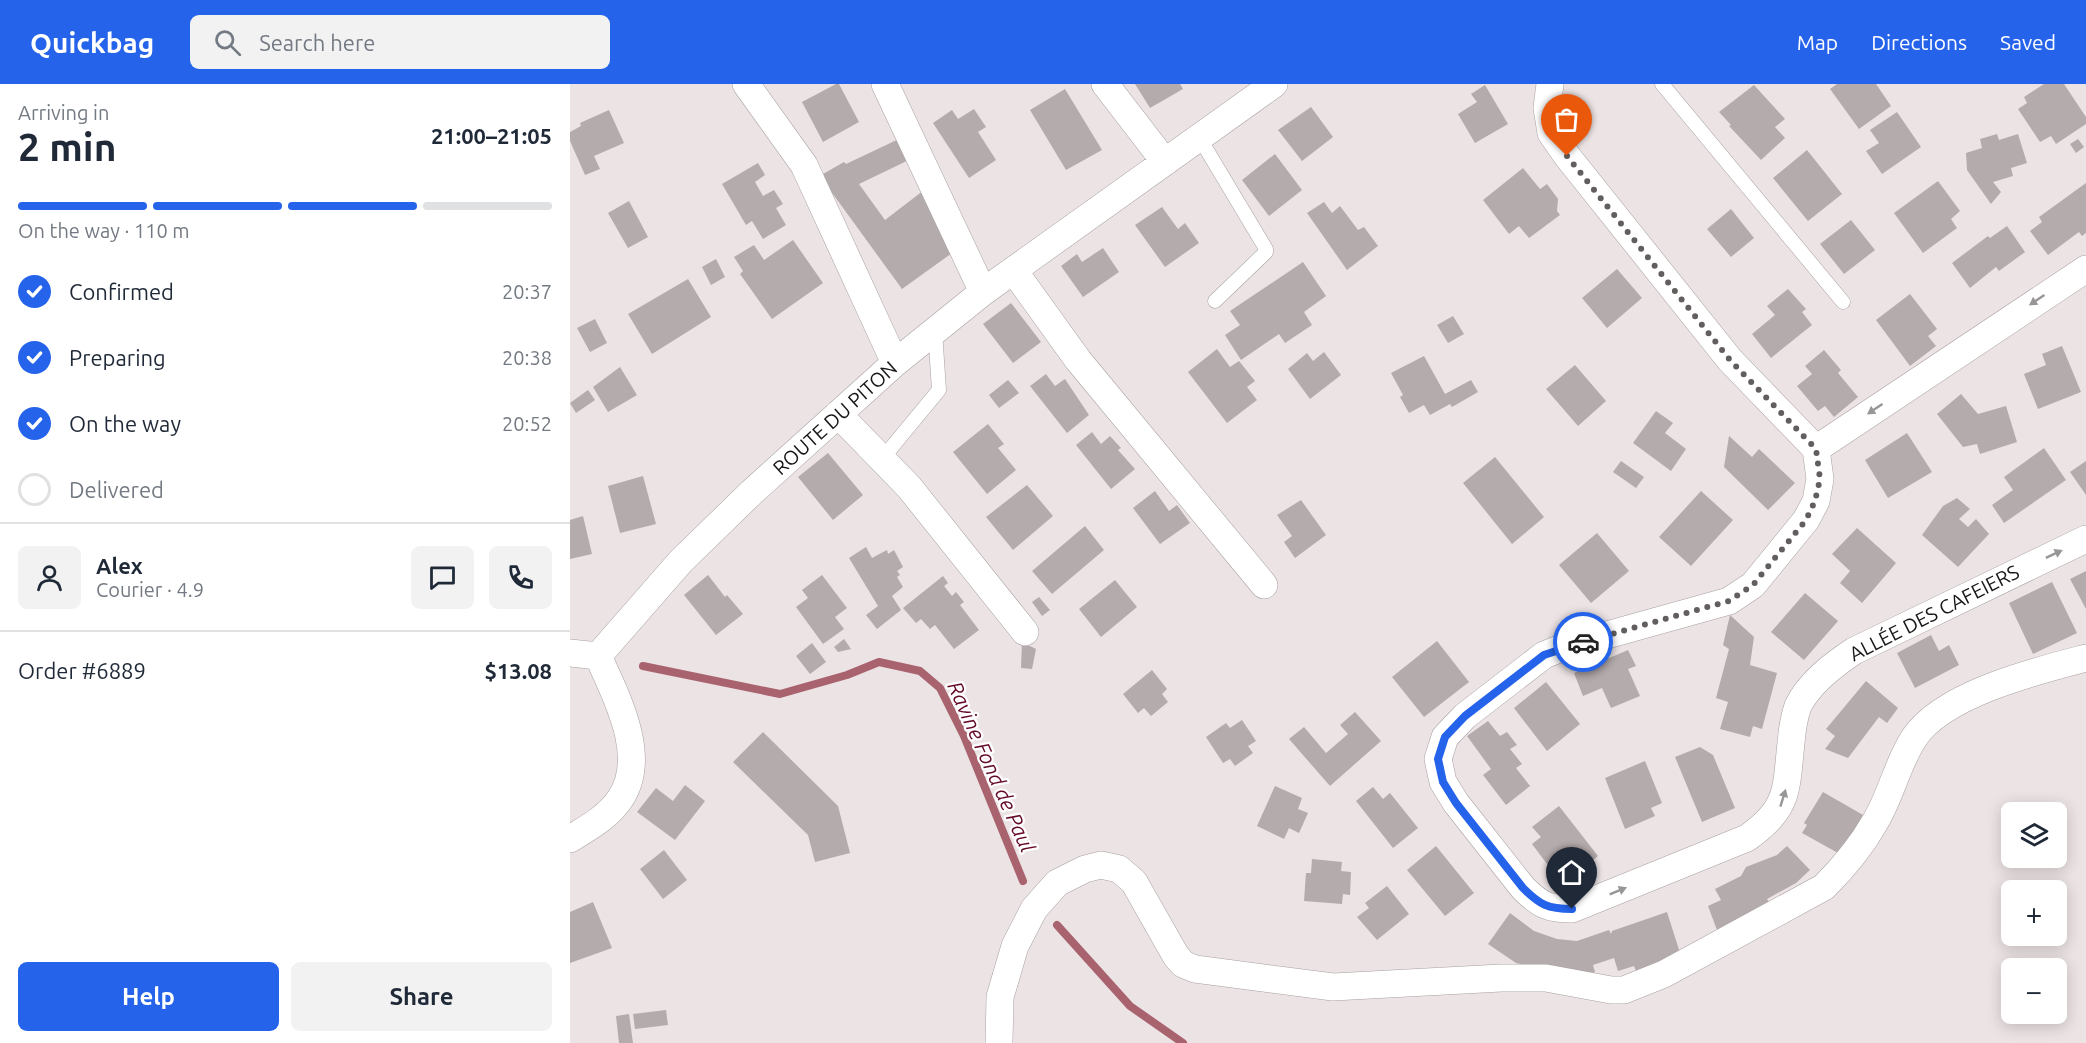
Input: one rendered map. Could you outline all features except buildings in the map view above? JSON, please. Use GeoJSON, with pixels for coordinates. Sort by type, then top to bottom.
{"type":"FeatureCollection","features":[{"type":"Feature","properties":{"kind":"street"},"geometry":{"type":"LineString","coordinates":[[746,84],[804,165],[895,363]]}},
{"type":"Feature","properties":{"kind":"street"},"geometry":{"type":"LineString","coordinates":[[885,84],[983,292]]}},
{"type":"Feature","properties":{"kind":"street"},"geometry":{"type":"LineString","coordinates":[[1105,84],[1165,162]]}},
{"type":"Feature","properties":{"kind":"street","name":"ROUTE DU PITON"},"geometry":{"type":"LineString","coordinates":[[598,656],[681,561],[895,363],[983,292],[1274,84]]}},
{"type":"Feature","properties":{"kind":"street"},"geometry":{"type":"LineString","coordinates":[[1550,84],[1547,108],[1551,133],[1567,156],[1730,360],[1816,449],[2086,269]]}},
{"type":"Feature","properties":{"kind":"street"},"geometry":{"type":"LineString","coordinates":[[1014,271],[1078,360],[1264,585]]}},
{"type":"Feature","properties":{"kind":"street"},"geometry":{"type":"LineString","coordinates":[[838,414],[909,487],[1025,632]]}},
{"type":"Feature","properties":{"kind":"street","name":"ALLÉE DES CAFEIERS"},"geometry":{"type":"LineString","coordinates":[[1816,449],[1820,479],[1815,501],[1806,520],[1753,585],[1729,601],[1564,647],[1544,655],[1465,716],[1445,737],[1438,759],[1443,782],[1456,803],[1523,888],[1536,901],[1553,909],[1572,909],[1747,838],[1765,826],[1779,809],[1786,786],[1798,706],[1831,667],[1854,651],[2086,539]]}},
{"type":"Feature","properties":{"kind":"street"},"geometry":{"type":"LineString","coordinates":[[570,653],[598,656],[627,721],[631,748],[630,772],[621,799],[601,820],[570,839]]}},
{"type":"Feature","properties":{"kind":"street"},"geometry":{"type":"LineString","coordinates":[[999,1043],[1000,997],[1015,946],[1034,909],[1057,883],[1085,869],[1101,865],[1119,869],[1134,882],[1176,956],[1183,963],[1195,969],[1333,987],[1501,978],[1546,978],[1611,990],[1624,990],[1664,974],[1824,887],[1842,869],[1876,822],[1913,739],[1939,712],[1971,696],[2086,658]]}},
{"type":"Feature","properties":{"kind":"lane"},"geometry":{"type":"LineString","coordinates":[[1662,84],[1843,302]]}},
{"type":"Feature","properties":{"kind":"lane"},"geometry":{"type":"LineString","coordinates":[[1199,137],[1266,249],[1266,252],[1215,301]]}},
{"type":"Feature","properties":{"kind":"lane"},"geometry":{"type":"LineString","coordinates":[[882,459],[939,390],[935,331]]}},
{"type":"Feature","properties":{"kind":"waterway","name":"Ravine Fond de Paul"},"geometry":{"type":"LineString","coordinates":[[643,666],[780,694],[847,675],[879,662],[920,671],[940,688],[964,736],[1023,881]]}},
{"type":"Feature","properties":{"kind":"waterway","name":"Ravine Fond de Paul"},"geometry":{"type":"LineString","coordinates":[[1057,925],[1130,1006],[1183,1043]]}},
{"type":"Feature","properties":{"kind":"way so far"},"geometry":{"type":"LineString","coordinates":[[1567,156],[1730,360],[1816,449],[1820,479],[1815,501],[1806,520],[1753,585],[1741,594],[1729,601],[1583,642]]}},
{"type":"Feature","properties":{"kind":"route"},"geometry":{"type":"LineString","coordinates":[[1572,909],[1553,909],[1536,901],[1523,888],[1456,803],[1443,782],[1438,759],[1445,737],[1465,716],[1544,655],[1583,642]]}}]}
